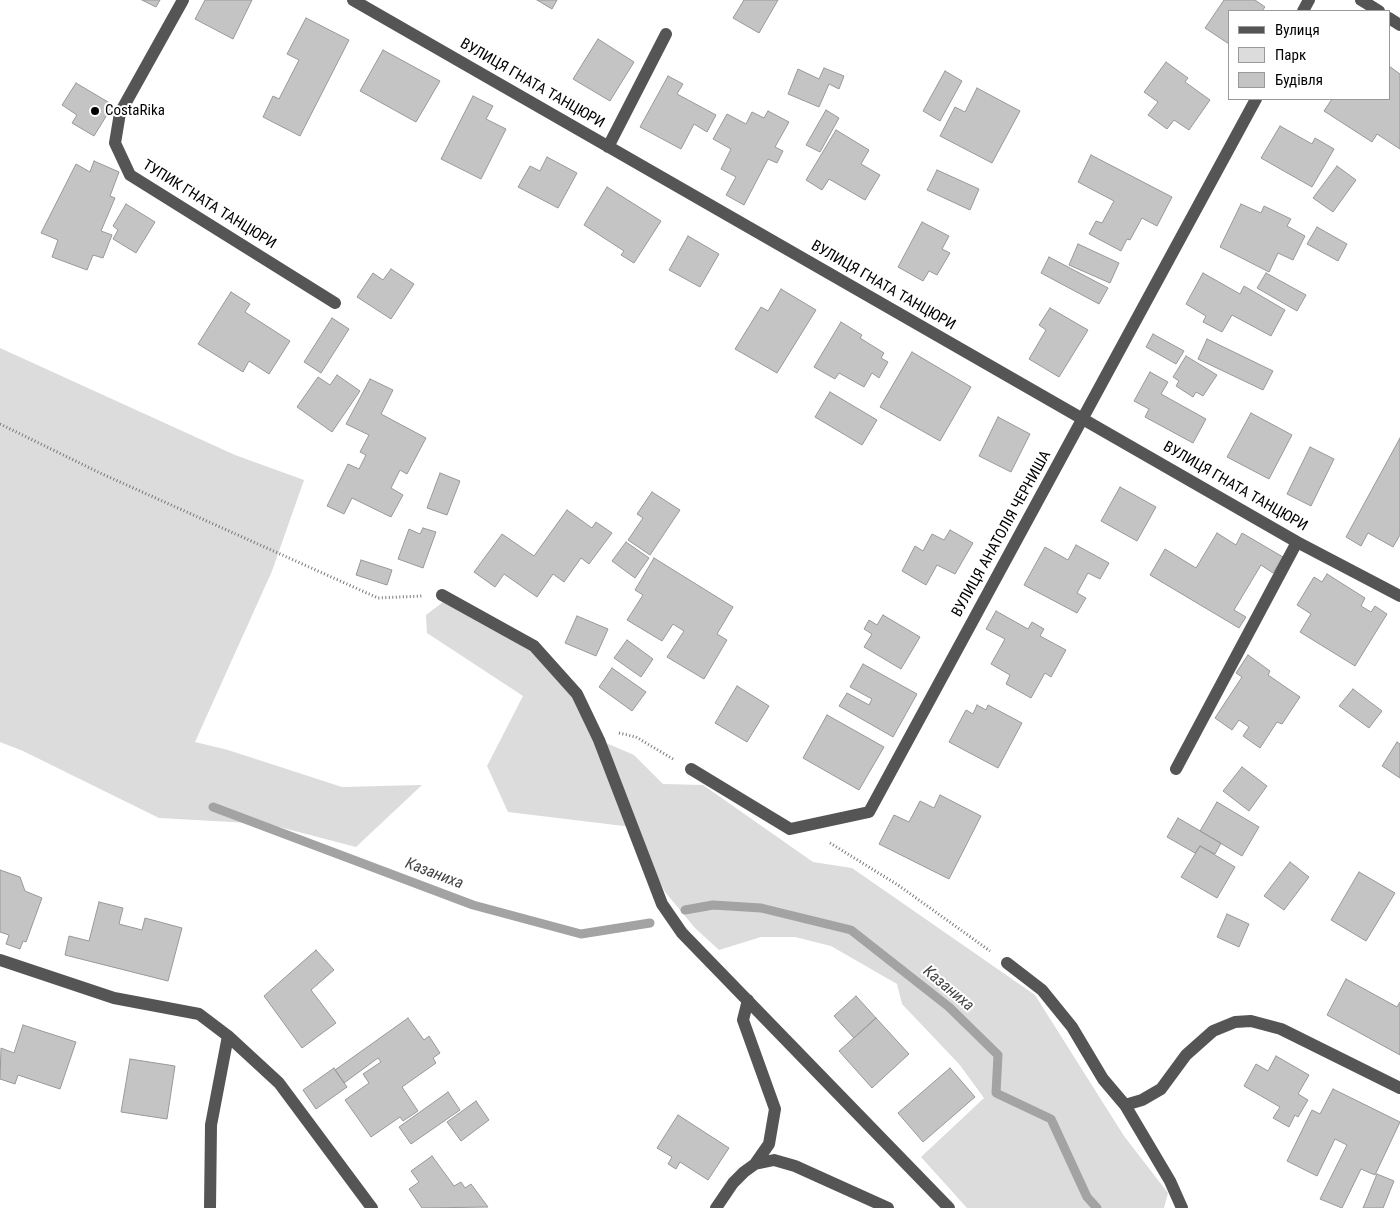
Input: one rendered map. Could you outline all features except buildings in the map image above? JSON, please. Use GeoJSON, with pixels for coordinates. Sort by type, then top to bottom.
{"type":"FeatureCollection","features":[{"type":"Feature","properties":{"kind":"street","name":"ТУПИК ГНАТА ТАНЦЮРИ"},"geometry":{"type":"LineString","coordinates":[[183,0],[120,114],[114,143],[130,175],[335,303]]}},
{"type":"Feature","properties":{"kind":"street","name":"ВУЛИЦЯ ГНАТА ТАНЦЮРИ"},"geometry":{"type":"LineString","coordinates":[[353,0],[1297,542],[1400,596]]}},
{"type":"Feature","properties":{"kind":"street"},"geometry":{"type":"LineString","coordinates":[[1361,0],[1376,10]]}},
{"type":"Feature","properties":{"kind":"street"},"geometry":{"type":"LineString","coordinates":[[608,147],[666,34]]}},
{"type":"Feature","properties":{"kind":"street","name":"ВУЛИЦЯ АНАТОЛІЯ ЧЕРНИША"},"geometry":{"type":"LineString","coordinates":[[691,769],[790,829],[870,812],[1255,100]]}},
{"type":"Feature","properties":{"kind":"street"},"geometry":{"type":"LineString","coordinates":[[1176,769],[1297,542]]}},
{"type":"Feature","properties":{"kind":"street"},"geometry":{"type":"LineString","coordinates":[[442,595],[534,646],[577,694],[592,726],[662,904],[682,933],[949,1208]]}},
{"type":"Feature","properties":{"kind":"street"},"geometry":{"type":"LineString","coordinates":[[0,960],[114,998],[199,1014],[228,1036],[279,1083],[372,1208]]}},
{"type":"Feature","properties":{"kind":"street"},"geometry":{"type":"LineString","coordinates":[[1007,963],[1042,990],[1072,1027],[1103,1079],[1125,1105],[1170,1181],[1182,1208]]}},
{"type":"Feature","properties":{"kind":"street"},"geometry":{"type":"LineString","coordinates":[[716,1208],[733,1183],[755,1164],[769,1144],[775,1109],[743,1020],[748,1000]]}},
{"type":"Feature","properties":{"kind":"street"},"geometry":{"type":"LineString","coordinates":[[1125,1105],[1142,1100],[1161,1089],[1186,1055],[1213,1031],[1235,1022],[1250,1021],[1282,1028],[1400,1088]]}},
{"type":"Feature","properties":{"kind":"street"},"geometry":{"type":"LineString","coordinates":[[210,1208],[211,1125],[228,1036]]}},
{"type":"Feature","properties":{"kind":"street"},"geometry":{"type":"LineString","coordinates":[[755,1164],[774,1160],[795,1166],[888,1208]]}},
{"type":"Feature","properties":{"kind":"path"},"geometry":{"type":"LineString","coordinates":[[0,424],[100,473],[378,598],[442,595]]}},
{"type":"Feature","properties":{"kind":"path"},"geometry":{"type":"LineString","coordinates":[[592,726],[636,737],[691,769]]}},
{"type":"Feature","properties":{"kind":"path"},"geometry":{"type":"LineString","coordinates":[[813,824],[830,843],[898,885],[1007,963]]}},
{"type":"Feature","properties":{"kind":"green space"},"geometry":{"type":"Polygon","coordinates":[[[0,348],[235,455],[304,480],[272,571],[195,742],[228,750],[342,787],[422,785],[356,847],[268,824],[159,818],[23,751],[0,742],[0,348]]]}},
{"type":"Feature","properties":{"kind":"green space"},"geometry":{"type":"Polygon","coordinates":[[[443,602],[534,646],[577,694],[599,740],[634,755],[663,784],[703,785],[813,862],[852,868],[1035,995],[1124,1136],[1168,1193],[1164,1208],[967,1208],[921,1157],[984,1098],[959,1064],[902,1004],[897,984],[831,946],[795,937],[761,937],[719,950],[695,928],[665,892],[632,827],[508,812],[487,766],[523,696],[427,633],[426,615],[443,602]]]}},
{"type":"Feature","properties":{"kind":"waterway","name":"Казаниха"},"geometry":{"type":"LineString","coordinates":[[213,807],[473,905],[581,934],[650,923]]}},
{"type":"Feature","properties":{"kind":"waterway","name":"Казаниха"},"geometry":{"type":"LineString","coordinates":[[685,910],[713,905],[761,908],[851,930],[949,1007],[998,1055],[996,1093],[1051,1119],[1087,1197],[1097,1208]]}},
{"type":"Feature","properties":{"kind":"place","name":"CostaRika"},"geometry":{"type":"Point","coordinates":[95,111]}}]}
